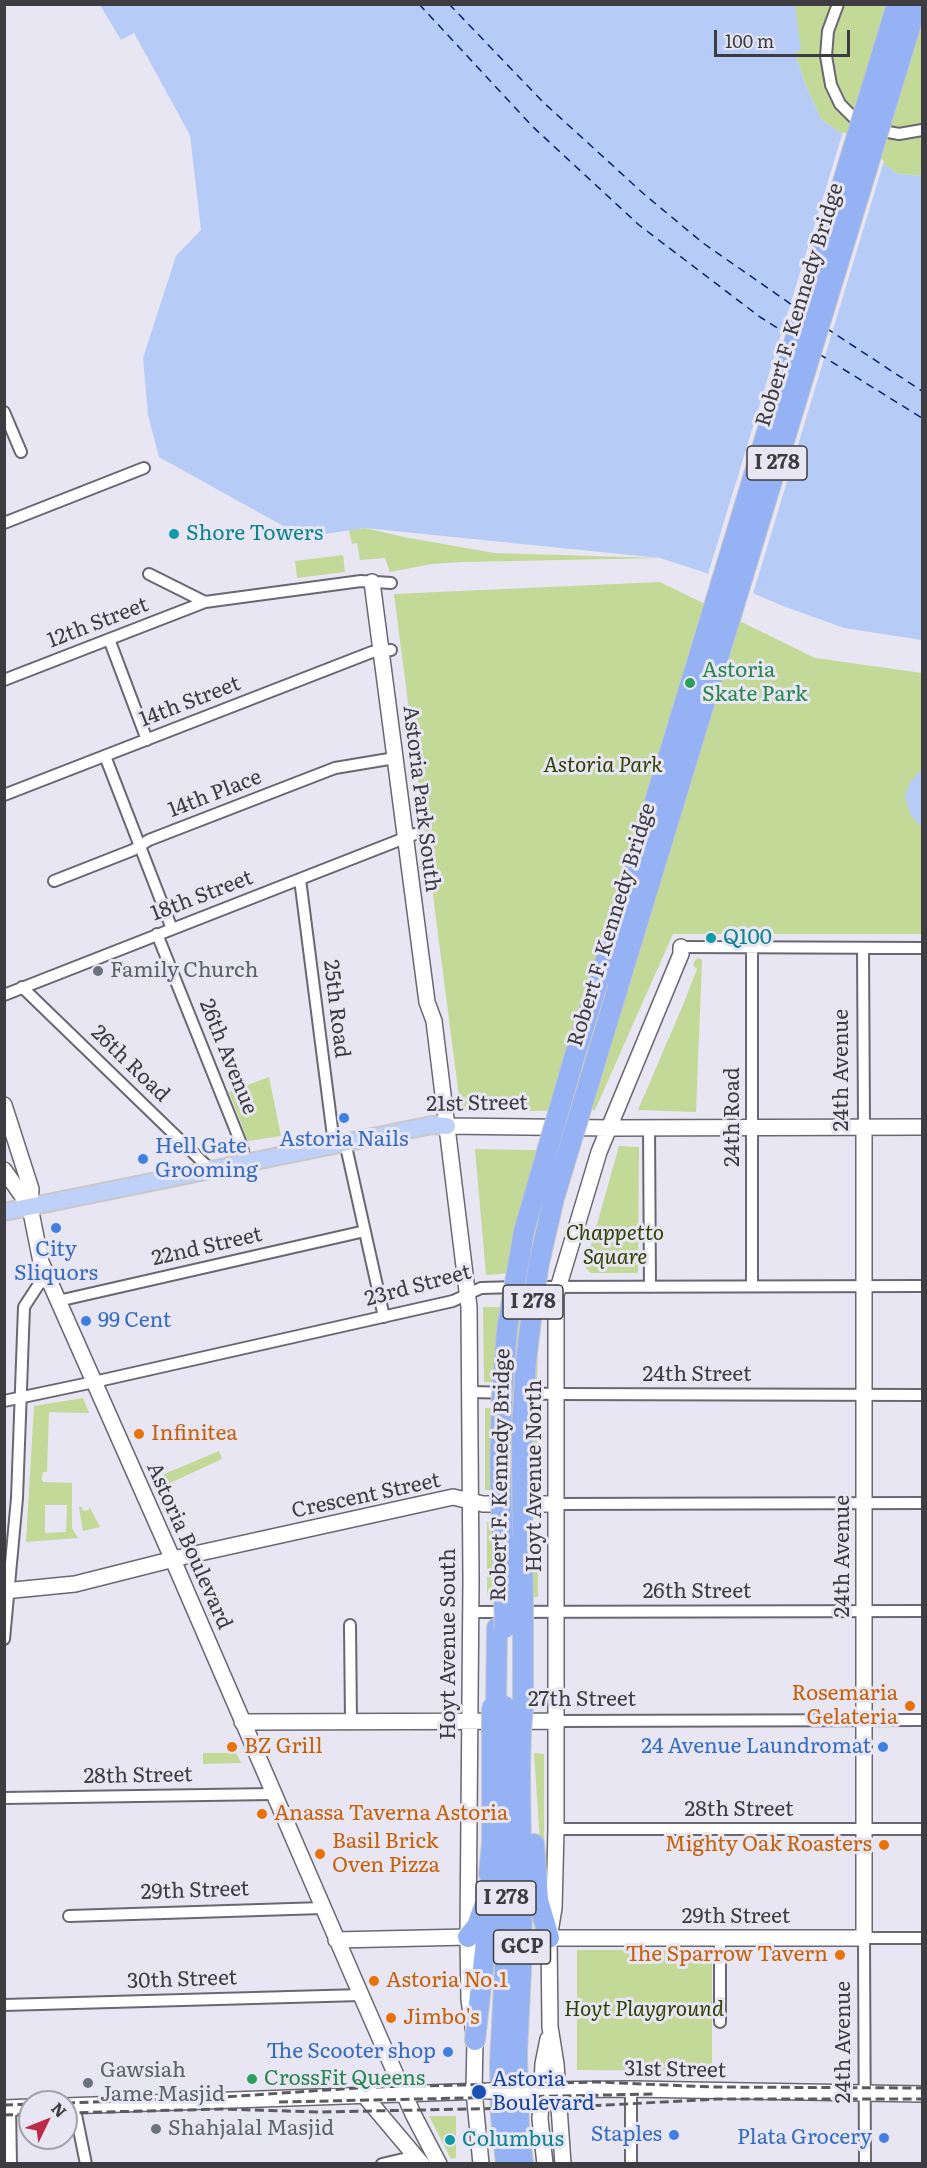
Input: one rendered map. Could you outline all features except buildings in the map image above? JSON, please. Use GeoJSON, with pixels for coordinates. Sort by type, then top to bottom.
{"type":"FeatureCollection","features":[{"type":"Feature","properties":{"kind":"highway","name":"Robert F. Kennedy Bridge"},"geometry":{"type":"LineString","coordinates":[[503,1561],[500,1461],[502,1395],[507,1329],[524,1231],[574,1058],[599,983],[897,4]]}},
{"type":"Feature","properties":{"kind":"highway","name":"Robert F. Kennedy Bridge"},"geometry":{"type":"LineString","coordinates":[[505,1628],[522,1460],[524,1391],[532,1306],[546,1231],[563,1168],[916,4]]}},
{"type":"Feature","properties":{"kind":"highway"},"geometry":{"type":"LineString","coordinates":[[503,1561],[492,1613],[505,1628]]}},
{"type":"Feature","properties":{"kind":"highway","name":"I 278"},"geometry":{"type":"LineString","coordinates":[[503,1561],[504,1707],[508,1732],[507,1924],[500,2063],[501,2126],[506,2163]]}},
{"type":"Feature","properties":{"kind":"highway"},"geometry":{"type":"LineString","coordinates":[[468,1937],[480,1920],[489,1877],[508,1732]]}},
{"type":"Feature","properties":{"kind":"highway"},"geometry":{"type":"LineString","coordinates":[[508,1732],[531,1787],[537,1900],[549,1938]]}},
{"type":"Feature","properties":{"kind":"highway"},"geometry":{"type":"LineString","coordinates":[[475,2040],[508,1732]]}},
{"type":"Feature","properties":{"kind":"highway","name":"GCP"},"geometry":{"type":"LineString","coordinates":[[508,1732],[520,1771],[522,1949],[517,2069],[523,2163]]}},
{"type":"Feature","properties":{"kind":"main road","name":"Astoria Park South"},"geometry":{"type":"LineString","coordinates":[[382,583],[395,758],[410,836]]}},
{"type":"Feature","properties":{"kind":"main road","name":"Astoria Park South"},"geometry":{"type":"LineString","coordinates":[[386,651],[410,836],[427,1002],[434,1021],[447,1126]]}},
{"type":"Feature","properties":{"kind":"main road","name":"Hoyt Avenue North"},"geometry":{"type":"LineString","coordinates":[[563,2163],[556,2064],[550,2027],[549,1938],[554,1908],[556,1829],[558,1286],[599,1152],[681,954],[681,947]]}},
{"type":"Feature","properties":{"kind":"main road"},"geometry":{"type":"LineString","coordinates":[[4,1105],[31,1189],[30,1207]]}},
{"type":"Feature","properties":{"kind":"main road","name":"21st Street"},"geometry":{"type":"LineString","coordinates":[[4,1212],[432,1125],[609,1128],[922,1127]]}},
{"type":"Feature","properties":{"kind":"main road","name":"Hoyt Avenue South"},"geometry":{"type":"LineString","coordinates":[[447,1126],[468,1294],[471,1392],[468,1937],[469,2000],[481,2091],[481,2163]]}},
{"type":"Feature","properties":{"kind":"main road","name":"24th Avenue"},"geometry":{"type":"LineString","coordinates":[[864,1127],[864,1938]]}},
{"type":"Feature","properties":{"kind":"main road","name":"Astoria Boulevard"},"geometry":{"type":"LineString","coordinates":[[4,1170],[30,1207],[41,1262],[173,1560],[360,1995],[413,2114],[439,2163]]}},
{"type":"Feature","properties":{"kind":"main road","name":"Crescent Street"},"geometry":{"type":"LineString","coordinates":[[7,1591],[75,1584],[453,1497],[483,1504],[556,1504]]}},
{"type":"Feature","properties":{"kind":"main road","name":"27th Street"},"geometry":{"type":"LineString","coordinates":[[242,1722],[556,1721]]}},
{"type":"Feature","properties":{"kind":"main road"},"geometry":{"type":"LineString","coordinates":[[336,1940],[468,1937]]}},
{"type":"Feature","properties":{"kind":"main road","name":"29th Street"},"geometry":{"type":"LineString","coordinates":[[549,1938],[864,1938]]}},
{"type":"Feature","properties":{"kind":"main road","name":"Hoyt Avenue North"},"geometry":{"type":"LineString","coordinates":[[545,2163],[535,2090],[550,2027]]}},
{"type":"Feature","properties":{"kind":"main road","name":"31st Street"},"geometry":{"type":"LineString","coordinates":[[78,2105],[535,2090],[631,2089],[922,2094]]}},
{"type":"Feature","properties":{"kind":"main road"},"geometry":{"type":"LineString","coordinates":[[363,2094],[419,2160]]}},
{"type":"Feature","properties":{"kind":"street"},"geometry":{"type":"LineString","coordinates":[[838,4],[828,31],[826,56],[831,85],[840,104],[856,120],[872,129],[899,134],[922,130]]}},
{"type":"Feature","properties":{"kind":"street"},"geometry":{"type":"LineString","coordinates":[[4,412],[21,452]]}},
{"type":"Feature","properties":{"kind":"street"},"geometry":{"type":"LineString","coordinates":[[4,523],[144,468]]}},
{"type":"Feature","properties":{"kind":"street"},"geometry":{"type":"LineString","coordinates":[[150,574],[206,602]]}},
{"type":"Feature","properties":{"kind":"street","name":"12th Street"},"geometry":{"type":"LineString","coordinates":[[4,680],[206,602],[361,581],[382,583]]}},
{"type":"Feature","properties":{"kind":"street"},"geometry":{"type":"LineString","coordinates":[[109,639],[147,740]]}},
{"type":"Feature","properties":{"kind":"street","name":"14th Street"},"geometry":{"type":"LineString","coordinates":[[4,795],[372,652],[386,651]]}},
{"type":"Feature","properties":{"kind":"street"},"geometry":{"type":"LineString","coordinates":[[105,756],[172,929]]}},
{"type":"Feature","properties":{"kind":"street","name":"14th Place"},"geometry":{"type":"LineString","coordinates":[[54,881],[335,768],[395,758]]}},
{"type":"Feature","properties":{"kind":"street","name":"18th Street"},"geometry":{"type":"LineString","coordinates":[[4,995],[410,836]]}},
{"type":"Feature","properties":{"kind":"street","name":"25th Road"},"geometry":{"type":"LineString","coordinates":[[300,879],[340,1143],[365,1231],[384,1317]]}},
{"type":"Feature","properties":{"kind":"street","name":"26th Avenue"},"geometry":{"type":"LineString","coordinates":[[157,934],[242,1146],[245,1163]]}},
{"type":"Feature","properties":{"kind":"street"},"geometry":{"type":"LineString","coordinates":[[681,947],[922,948]]}},
{"type":"Feature","properties":{"kind":"street","name":"24th Road"},"geometry":{"type":"LineString","coordinates":[[752,948],[752,1286]]}},
{"type":"Feature","properties":{"kind":"street","name":"24th Avenue"},"geometry":{"type":"LineString","coordinates":[[863,948],[864,1127]]}},
{"type":"Feature","properties":{"kind":"street","name":"26th Road"},"geometry":{"type":"LineString","coordinates":[[22,987],[211,1170]]}},
{"type":"Feature","properties":{"kind":"street"},"geometry":{"type":"LineString","coordinates":[[649,1127],[650,1287]]}},
{"type":"Feature","properties":{"kind":"street","name":"22nd Street"},"geometry":{"type":"LineString","coordinates":[[58,1301],[365,1231]]}},
{"type":"Feature","properties":{"kind":"street"},"geometry":{"type":"LineString","coordinates":[[4,1640],[17,1498],[24,1307],[39,1284],[49,1279]]}},
{"type":"Feature","properties":{"kind":"street","name":"23rd Street"},"geometry":{"type":"LineString","coordinates":[[4,1401],[453,1301],[481,1288],[922,1286]]}},
{"type":"Feature","properties":{"kind":"street","name":"24th Street"},"geometry":{"type":"LineString","coordinates":[[471,1392],[922,1395]]}},
{"type":"Feature","properties":{"kind":"street","name":"Crescent Street"},"geometry":{"type":"LineString","coordinates":[[556,1504],[922,1503]]}},
{"type":"Feature","properties":{"kind":"street","name":"26th Street"},"geometry":{"type":"LineString","coordinates":[[471,1612],[922,1611]]}},
{"type":"Feature","properties":{"kind":"street"},"geometry":{"type":"LineString","coordinates":[[350,1625],[351,1722]]}},
{"type":"Feature","properties":{"kind":"street","name":"27th Street"},"geometry":{"type":"LineString","coordinates":[[556,1721],[922,1720]]}},
{"type":"Feature","properties":{"kind":"street","name":"28th Street"},"geometry":{"type":"LineString","coordinates":[[4,1798],[273,1794]]}},
{"type":"Feature","properties":{"kind":"street","name":"28th Street"},"geometry":{"type":"LineString","coordinates":[[556,1829],[922,1829]]}},
{"type":"Feature","properties":{"kind":"street","name":"29th Street"},"geometry":{"type":"LineString","coordinates":[[69,1916],[323,1908]]}},
{"type":"Feature","properties":{"kind":"street"},"geometry":{"type":"LineString","coordinates":[[720,1938],[720,2022]]}},
{"type":"Feature","properties":{"kind":"street","name":"24th Avenue"},"geometry":{"type":"LineString","coordinates":[[864,1938],[865,2163]]}},
{"type":"Feature","properties":{"kind":"street","name":"29th Street"},"geometry":{"type":"LineString","coordinates":[[864,1938],[922,1938]]}},
{"type":"Feature","properties":{"kind":"street","name":"30th Street"},"geometry":{"type":"LineString","coordinates":[[4,2005],[360,1995]]}},
{"type":"Feature","properties":{"kind":"street"},"geometry":{"type":"LineString","coordinates":[[631,2089],[631,2163]]}},
{"type":"Feature","properties":{"kind":"street"},"geometry":{"type":"LineString","coordinates":[[7,2107],[11,2163]]}},
{"type":"Feature","properties":{"kind":"street"},"geometry":{"type":"LineString","coordinates":[[78,2134],[86,2163]]}},
{"type":"Feature","properties":{"kind":"street"},"geometry":{"type":"LineString","coordinates":[[382,2163],[419,2160]]}},
{"type":"Feature","properties":{"kind":"green space"},"geometry":{"type":"Polygon","coordinates":[[[795,5],[922,5],[922,176],[898,174],[821,119],[806,86],[795,53],[795,5]]]}},
{"type":"Feature","properties":{"kind":"green space"},"geometry":{"type":"Polygon","coordinates":[[[365,528],[494,553],[660,558],[463,562],[432,564],[390,572],[385,558],[360,560],[357,543],[352,544],[349,530],[365,528]]]}},
{"type":"Feature","properties":{"kind":"green space"},"geometry":{"type":"Polygon","coordinates":[[[343,555],[345,572],[297,578],[295,561],[343,555]]]}},
{"type":"Feature","properties":{"kind":"green space","name":"Astoria Park"},"geometry":{"type":"Polygon","coordinates":[[[660,582],[815,658],[922,673],[922,934],[673,934],[595,1110],[461,1112],[394,594],[660,582]]]}},
{"type":"Feature","properties":{"kind":"green space"},"geometry":{"type":"Polygon","coordinates":[[[696,959],[702,960],[696,1112],[638,1110],[697,969],[693,965],[696,959]]]}},
{"type":"Feature","properties":{"kind":"green space"},"geometry":{"type":"Polygon","coordinates":[[[269,1077],[281,1136],[248,1141],[229,1092],[269,1077]]]}},
{"type":"Feature","properties":{"kind":"green space","name":"Chappetto Square"},"geometry":{"type":"Polygon","coordinates":[[[619,1146],[639,1147],[638,1273],[591,1273],[585,1267],[619,1146]]]}},
{"type":"Feature","properties":{"kind":"green space"},"geometry":{"type":"Polygon","coordinates":[[[475,1149],[575,1151],[539,1271],[486,1275],[475,1149]]]}},
{"type":"Feature","properties":{"kind":"green space"},"geometry":{"type":"Polygon","coordinates":[[[483,1307],[539,1307],[537,1383],[484,1382],[483,1307]]]}},
{"type":"Feature","properties":{"kind":"green space"},"geometry":{"type":"Polygon","coordinates":[[[83,1398],[89,1413],[49,1412],[47,1472],[43,1472],[42,1479],[43,1482],[72,1483],[72,1528],[78,1538],[26,1542],[34,1406],[83,1398]],[[45,1505],[45,1533],[66,1532],[67,1505],[45,1505]]]}},
{"type":"Feature","properties":{"kind":"green space"},"geometry":{"type":"Polygon","coordinates":[[[485,1408],[537,1408],[537,1491],[485,1490],[485,1408]]]}},
{"type":"Feature","properties":{"kind":"green space"},"geometry":{"type":"Polygon","coordinates":[[[219,1451],[222,1459],[159,1488],[155,1478],[219,1451]]]}},
{"type":"Feature","properties":{"kind":"green space"},"geometry":{"type":"Polygon","coordinates":[[[89,1506],[100,1527],[83,1531],[79,1507],[82,1507],[83,1511],[89,1510],[89,1506]]]}},
{"type":"Feature","properties":{"kind":"green space"},"geometry":{"type":"Polygon","coordinates":[[[487,1522],[538,1522],[538,1597],[487,1597],[487,1522]]]}},
{"type":"Feature","properties":{"kind":"green space"},"geometry":{"type":"Polygon","coordinates":[[[203,1753],[236,1753],[241,1763],[203,1764],[203,1753]]]}},
{"type":"Feature","properties":{"kind":"green space"},"geometry":{"type":"Polygon","coordinates":[[[534,1753],[544,1754],[544,1857],[541,1856],[534,1753]]]}},
{"type":"Feature","properties":{"kind":"green space","name":"Hoyt Playground"},"geometry":{"type":"Polygon","coordinates":[[[577,1950],[712,1950],[712,2071],[577,2070],[577,1950]]]}},
{"type":"Feature","properties":{"kind":"green space"},"geometry":{"type":"Polygon","coordinates":[[[429,2116],[456,2116],[456,2158],[451,2159],[429,2116]]]}},
{"type":"Feature","properties":{"kind":"water"},"geometry":{"type":"Polygon","coordinates":[[[100,5],[795,5],[801,50],[795,53],[806,86],[821,119],[898,174],[922,176],[922,640],[844,628],[783,606],[703,572],[660,558],[365,528],[303,537],[159,457],[148,415],[143,358],[176,256],[201,230],[190,135],[134,33],[121,40],[100,5]]]}},
{"type":"Feature","properties":{"kind":"water"},"geometry":{"type":"Polygon","coordinates":[[[922,769],[922,828],[910,814],[905,797],[910,782],[922,769]]]}},
{"type":"Feature","properties":{"kind":"pier"},"geometry":{"type":"Polygon","coordinates":[[[843,132],[884,161],[752,597],[707,577],[843,132]]]}},
{"type":"Feature","properties":{"kind":"ferry route"},"geometry":{"type":"LineString","coordinates":[[419,4],[532,126],[639,225],[760,317],[787,334]]}},
{"type":"Feature","properties":{"kind":"ferry route"},"geometry":{"type":"LineString","coordinates":[[449,4],[543,102],[645,195],[703,243],[795,307]]}},
{"type":"Feature","properties":{"kind":"ferry route"},"geometry":{"type":"LineString","coordinates":[[826,328],[922,391]]}},
{"type":"Feature","properties":{"kind":"ferry route"},"geometry":{"type":"LineString","coordinates":[[819,354],[922,418]]}},
{"type":"Feature","properties":{"kind":"railway"},"geometry":{"type":"LineString","coordinates":[[78,2103],[224,2097],[371,2087],[597,2082],[712,2087],[922,2088]]}},
{"type":"Feature","properties":{"kind":"railway"},"geometry":{"type":"LineString","coordinates":[[279,2102],[654,2094]]}},
{"type":"Feature","properties":{"kind":"railway"},"geometry":{"type":"LineString","coordinates":[[78,2113],[222,2109],[319,2112],[572,2107],[716,2099],[922,2099]]}},
{"type":"Feature","properties":{"kind":"railway"},"geometry":{"type":"LineString","coordinates":[[4,2105],[18,2104]]}},
{"type":"Feature","properties":{"kind":"railway"},"geometry":{"type":"LineString","coordinates":[[4,2115],[18,2114]]}},
{"type":"Feature","properties":{"kind":"place","name":"Shore Towers"},"geometry":{"type":"Point","coordinates":[174,534]}},
{"type":"Feature","properties":{"kind":"place","name":"Astoria Skate Park"},"geometry":{"type":"Point","coordinates":[690,683]}},
{"type":"Feature","properties":{"kind":"place","name":"Q100"},"geometry":{"type":"Point","coordinates":[711,938]}},
{"type":"Feature","properties":{"kind":"place","name":"Family Church"},"geometry":{"type":"Point","coordinates":[98,971]}},
{"type":"Feature","properties":{"kind":"place","name":"Astoria Nails"},"geometry":{"type":"Point","coordinates":[344,1118]}},
{"type":"Feature","properties":{"kind":"place","name":"Hell Gate Grooming"},"geometry":{"type":"Point","coordinates":[143,1159]}},
{"type":"Feature","properties":{"kind":"place","name":"City Sliquors"},"geometry":{"type":"Point","coordinates":[56,1228]}},
{"type":"Feature","properties":{"kind":"place","name":"99 Cent"},"geometry":{"type":"Point","coordinates":[86,1321]}},
{"type":"Feature","properties":{"kind":"place","name":"Infinitea"},"geometry":{"type":"Point","coordinates":[139,1434]}},
{"type":"Feature","properties":{"kind":"place","name":"Rosemaria Gelateria"},"geometry":{"type":"Point","coordinates":[910,1706]}},
{"type":"Feature","properties":{"kind":"place","name":"BZ Grill"},"geometry":{"type":"Point","coordinates":[232,1747]}},
{"type":"Feature","properties":{"kind":"place","name":"24 Avenue Laundromat"},"geometry":{"type":"Point","coordinates":[883,1747]}},
{"type":"Feature","properties":{"kind":"place","name":"Anassa Taverna Astoria"},"geometry":{"type":"Point","coordinates":[262,1814]}},
{"type":"Feature","properties":{"kind":"place","name":"Mighty Oak Roasters"},"geometry":{"type":"Point","coordinates":[884,1845]}},
{"type":"Feature","properties":{"kind":"place","name":"Basil Brick Oven Pizza"},"geometry":{"type":"Point","coordinates":[320,1854]}},
{"type":"Feature","properties":{"kind":"place","name":"The Sparrow Tavern"},"geometry":{"type":"Point","coordinates":[840,1955]}},
{"type":"Feature","properties":{"kind":"place","name":"Astoria No.1"},"geometry":{"type":"Point","coordinates":[374,1981]}},
{"type":"Feature","properties":{"kind":"place","name":"Jimbo's"},"geometry":{"type":"Point","coordinates":[391,2018]}},
{"type":"Feature","properties":{"kind":"place","name":"The Scooter shop"},"geometry":{"type":"Point","coordinates":[448,2052]}},
{"type":"Feature","properties":{"kind":"place","name":"CrossFit Queens"},"geometry":{"type":"Point","coordinates":[252,2079]}},
{"type":"Feature","properties":{"kind":"place","name":"Gawsiah Jame Masjid"},"geometry":{"type":"Point","coordinates":[88,2083]}},
{"type":"Feature","properties":{"kind":"place","name":"Astoria Boulevard"},"geometry":{"type":"Point","coordinates":[479,2092]}},
{"type":"Feature","properties":{"kind":"place","name":"Shahjalal Masjid"},"geometry":{"type":"Point","coordinates":[156,2129]}},
{"type":"Feature","properties":{"kind":"place","name":"Staples"},"geometry":{"type":"Point","coordinates":[674,2135]}},
{"type":"Feature","properties":{"kind":"place","name":"Plata Grocery"},"geometry":{"type":"Point","coordinates":[884,2138]}},
{"type":"Feature","properties":{"kind":"place","name":"Columbus"},"geometry":{"type":"Point","coordinates":[450,2140]}}]}
